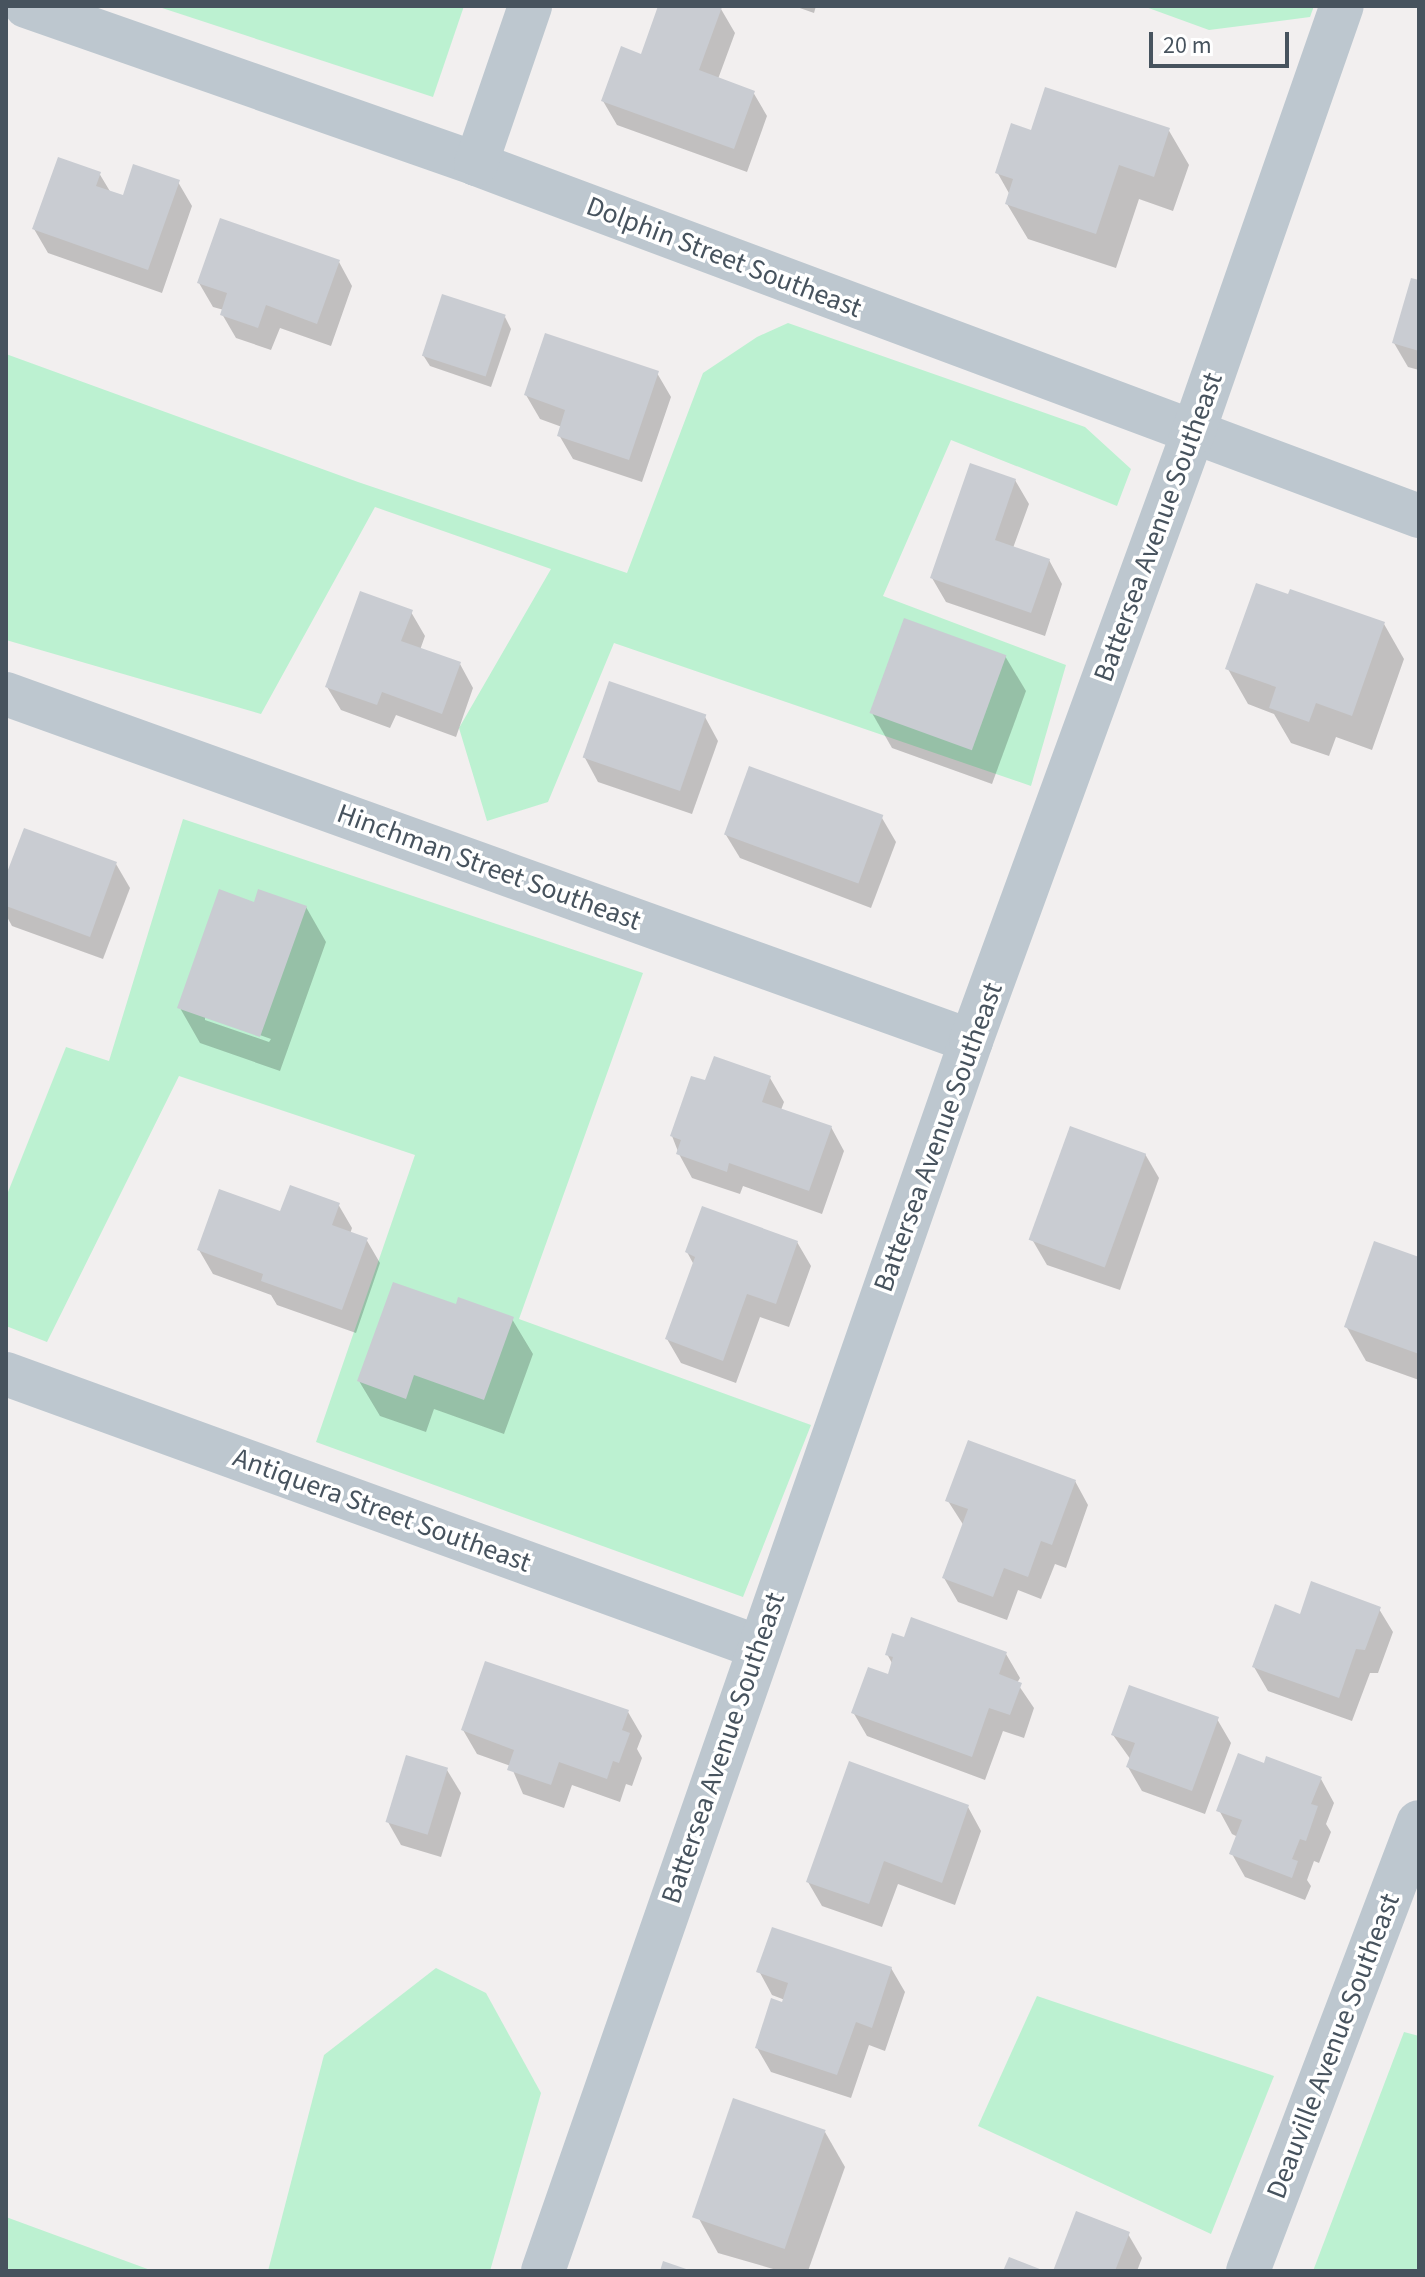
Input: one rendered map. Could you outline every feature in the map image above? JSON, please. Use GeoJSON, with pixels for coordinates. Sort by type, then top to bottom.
{"type":"FeatureCollection","features":[{"type":"Feature","properties":{"kind":"street","name":"Dolphin Street Southeast"},"geometry":{"type":"LineString","coordinates":[[26,6],[476,164],[1419,516]]}},
{"type":"Feature","properties":{"kind":"street"},"geometry":{"type":"LineString","coordinates":[[476,164],[530,6]]}},
{"type":"Feature","properties":{"kind":"street","name":"Battersea Avenue Southeast"},"geometry":{"type":"LineString","coordinates":[[543,2271],[971,1041],[1193,433],[1342,6]]}},
{"type":"Feature","properties":{"kind":"street","name":"Hinchman Street Southeast"},"geometry":{"type":"LineString","coordinates":[[6,694],[971,1041]]}},
{"type":"Feature","properties":{"kind":"street","name":"Antiquera Street Southeast"},"geometry":{"type":"LineString","coordinates":[[6,1374],[758,1647]]}},
{"type":"Feature","properties":{"kind":"street","name":"Deauville Avenue Southeast"},"geometry":{"type":"LineString","coordinates":[[1248,2271],[1419,1822]]}},
{"type":"Feature","properties":{"kind":"green space"},"geometry":{"type":"Polygon","coordinates":[[[156,6],[464,6],[433,97],[156,6]]]}},
{"type":"Feature","properties":{"kind":"green space"},"geometry":{"type":"Polygon","coordinates":[[[1143,6],[1314,6],[1310,17],[1209,30],[1143,6]]]}},
{"type":"Feature","properties":{"kind":"green space"},"geometry":{"type":"Polygon","coordinates":[[[788,323],[1085,427],[1131,469],[1117,506],[951,440],[883,596],[1066,665],[1031,786],[614,643],[548,802],[487,821],[459,728],[551,569],[375,507],[261,714],[6,640],[6,354],[358,482],[627,573],[703,373],[757,337],[788,323]]]}},
{"type":"Feature","properties":{"kind":"green space"},"geometry":{"type":"Polygon","coordinates":[[[183,819],[643,973],[519,1319],[811,1425],[743,1597],[316,1442],[415,1155],[179,1076],[47,1342],[6,1326],[6,1197],[66,1047],[109,1061],[183,819]]]}},
{"type":"Feature","properties":{"kind":"green space"},"geometry":{"type":"Polygon","coordinates":[[[436,1968],[486,1993],[541,2093],[490,2271],[268,2271],[324,2055],[436,1968]]]}},
{"type":"Feature","properties":{"kind":"green space"},"geometry":{"type":"Polygon","coordinates":[[[1037,1996],[1274,2076],[1211,2234],[978,2126],[1037,1996]]]}},
{"type":"Feature","properties":{"kind":"green space"},"geometry":{"type":"Polygon","coordinates":[[[1404,2032],[1419,2036],[1419,2271],[1313,2271],[1404,2032]]]}},
{"type":"Feature","properties":{"kind":"green space"},"geometry":{"type":"Polygon","coordinates":[[[6,2217],[153,2271],[6,2271],[6,2217]]]}},
{"type":"Feature","properties":{"kind":"building"},"geometry":{"type":"Polygon","coordinates":[[[658,6],[722,7],[699,70],[755,91],[734,149],[601,101],[621,46],[641,54],[658,6]]]}},
{"type":"Feature","properties":{"kind":"building"},"geometry":{"type":"Polygon","coordinates":[[[1045,87],[1170,128],[1154,177],[1119,165],[1096,234],[1005,204],[1013,179],[995,173],[1011,123],[1031,130],[1045,87]]]}},
{"type":"Feature","properties":{"kind":"building"},"geometry":{"type":"Polygon","coordinates":[[[58,157],[101,172],[96,186],[123,195],[133,164],[180,180],[148,270],[32,229],[58,157]]]}},
{"type":"Feature","properties":{"kind":"building"},"geometry":{"type":"Polygon","coordinates":[[[220,218],[340,260],[317,324],[266,305],[258,328],[220,315],[227,293],[197,283],[220,218]]]}},
{"type":"Feature","properties":{"kind":"building"},"geometry":{"type":"Polygon","coordinates":[[[1411,278],[1419,280],[1419,351],[1392,343],[1411,278]]]}},
{"type":"Feature","properties":{"kind":"building"},"geometry":{"type":"Polygon","coordinates":[[[442,294],[506,315],[486,377],[422,356],[442,294]]]}},
{"type":"Feature","properties":{"kind":"building"},"geometry":{"type":"Polygon","coordinates":[[[545,333],[659,371],[629,460],[557,436],[565,410],[524,395],[545,333]]]}},
{"type":"Feature","properties":{"kind":"building"},"geometry":{"type":"Polygon","coordinates":[[[970,463],[1016,479],[995,540],[1050,559],[1031,613],[930,578],[970,463]]]}},
{"type":"Feature","properties":{"kind":"building"},"geometry":{"type":"Polygon","coordinates":[[[1256,583],[1288,594],[1290,589],[1385,622],[1352,716],[1316,703],[1309,722],[1269,708],[1276,687],[1225,669],[1256,583]]]}},
{"type":"Feature","properties":{"kind":"building"},"geometry":{"type":"Polygon","coordinates":[[[360,591],[413,610],[401,641],[461,662],[442,714],[382,692],[377,705],[325,687],[360,591]]]}},
{"type":"Feature","properties":{"kind":"building"},"geometry":{"type":"Polygon","coordinates":[[[904,618],[1006,655],[972,750],[869,713],[904,618]]]}},
{"type":"Feature","properties":{"kind":"building"},"geometry":{"type":"Polygon","coordinates":[[[609,681],[706,715],[680,791],[583,758],[609,681]]]}},
{"type":"Feature","properties":{"kind":"building"},"geometry":{"type":"Polygon","coordinates":[[[749,766],[883,815],[858,884],[724,835],[749,766]]]}},
{"type":"Feature","properties":{"kind":"building"},"geometry":{"type":"Polygon","coordinates":[[[24,828],[117,862],[90,937],[6,906],[6,875],[24,828]]]}},
{"type":"Feature","properties":{"kind":"building"},"geometry":{"type":"Polygon","coordinates":[[[219,889],[254,902],[258,889],[307,906],[260,1037],[177,1008],[219,889]]]}},
{"type":"Feature","properties":{"kind":"building"},"geometry":{"type":"Polygon","coordinates":[[[714,1056],[771,1076],[762,1102],[832,1126],[809,1191],[729,1163],[727,1172],[676,1154],[681,1140],[670,1136],[691,1076],[705,1080],[714,1056]]]}},
{"type":"Feature","properties":{"kind":"building"},"geometry":{"type":"Polygon","coordinates":[[[1070,1126],[1146,1154],[1105,1267],[1029,1240],[1070,1126]]]}},
{"type":"Feature","properties":{"kind":"building"},"geometry":{"type":"Polygon","coordinates":[[[290,1185],[340,1203],[332,1225],[368,1238],[342,1310],[261,1281],[263,1274],[197,1250],[219,1189],[280,1211],[290,1185]]]}},
{"type":"Feature","properties":{"kind":"building"},"geometry":{"type":"Polygon","coordinates":[[[702,1206],[798,1241],[776,1304],[747,1294],[723,1361],[665,1339],[695,1257],[685,1252],[702,1206]]]}},
{"type":"Feature","properties":{"kind":"building"},"geometry":{"type":"Polygon","coordinates":[[[1374,1241],[1419,1257],[1419,1354],[1344,1327],[1374,1241]]]}},
{"type":"Feature","properties":{"kind":"building"},"geometry":{"type":"Polygon","coordinates":[[[393,1282],[456,1304],[458,1297],[514,1317],[484,1400],[414,1375],[406,1399],[357,1381],[393,1282]]]}},
{"type":"Feature","properties":{"kind":"building"},"geometry":{"type":"Polygon","coordinates":[[[968,1440],[1076,1480],[1052,1545],[1041,1541],[1028,1577],[1004,1568],[993,1597],[942,1578],[968,1509],[945,1501],[968,1440]]]}},
{"type":"Feature","properties":{"kind":"building"},"geometry":{"type":"Polygon","coordinates":[[[1311,1581],[1381,1607],[1365,1650],[1356,1649],[1339,1698],[1252,1667],[1275,1604],[1300,1614],[1311,1581]]]}},
{"type":"Feature","properties":{"kind":"building"},"geometry":{"type":"Polygon","coordinates":[[[911,1617],[1007,1652],[999,1674],[1022,1683],[1010,1715],[989,1708],[972,1757],[851,1713],[868,1667],[888,1674],[893,1657],[885,1655],[892,1633],[904,1637],[911,1617]]]}},
{"type":"Feature","properties":{"kind":"building"},"geometry":{"type":"Polygon","coordinates":[[[485,1661],[629,1710],[622,1730],[630,1733],[619,1763],[613,1761],[607,1779],[559,1762],[551,1785],[507,1770],[514,1750],[461,1730],[485,1661]]]}},
{"type":"Feature","properties":{"kind":"building"},"geometry":{"type":"Polygon","coordinates":[[[1129,1685],[1219,1717],[1192,1791],[1126,1767],[1135,1743],[1111,1735],[1129,1685]]]}},
{"type":"Feature","properties":{"kind":"building"},"geometry":{"type":"Polygon","coordinates":[[[1238,1753],[1264,1763],[1266,1756],[1322,1777],[1311,1804],[1318,1806],[1306,1841],[1300,1839],[1292,1859],[1298,1861],[1292,1878],[1229,1854],[1242,1820],[1216,1811],[1238,1753]]]}},
{"type":"Feature","properties":{"kind":"building"},"geometry":{"type":"Polygon","coordinates":[[[406,1755],[448,1768],[428,1835],[386,1822],[406,1755]]]}},
{"type":"Feature","properties":{"kind":"building"},"geometry":{"type":"Polygon","coordinates":[[[849,1761],[969,1805],[942,1883],[884,1861],[869,1904],[806,1882],[849,1761]]]}},
{"type":"Feature","properties":{"kind":"building"},"geometry":{"type":"Polygon","coordinates":[[[772,1927],[892,1967],[872,2028],[856,2022],[837,2075],[755,2048],[771,1998],[782,2002],[788,1983],[756,1972],[772,1927]]]}},
{"type":"Feature","properties":{"kind":"building"},"geometry":{"type":"Polygon","coordinates":[[[733,2098],[826,2130],[785,2249],[692,2217],[733,2098]]]}},
{"type":"Feature","properties":{"kind":"building"},"geometry":{"type":"Polygon","coordinates":[[[1076,2211],[1130,2232],[1115,2271],[1053,2271],[1076,2211]]]}},
{"type":"Feature","properties":{"kind":"building"},"geometry":{"type":"Polygon","coordinates":[[[1009,2257],[1045,2271],[1003,2271],[1009,2257]]]}},
{"type":"Feature","properties":{"kind":"building"},"geometry":{"type":"Polygon","coordinates":[[[663,2261],[692,2271],[660,2271],[663,2261]]]}}]}
